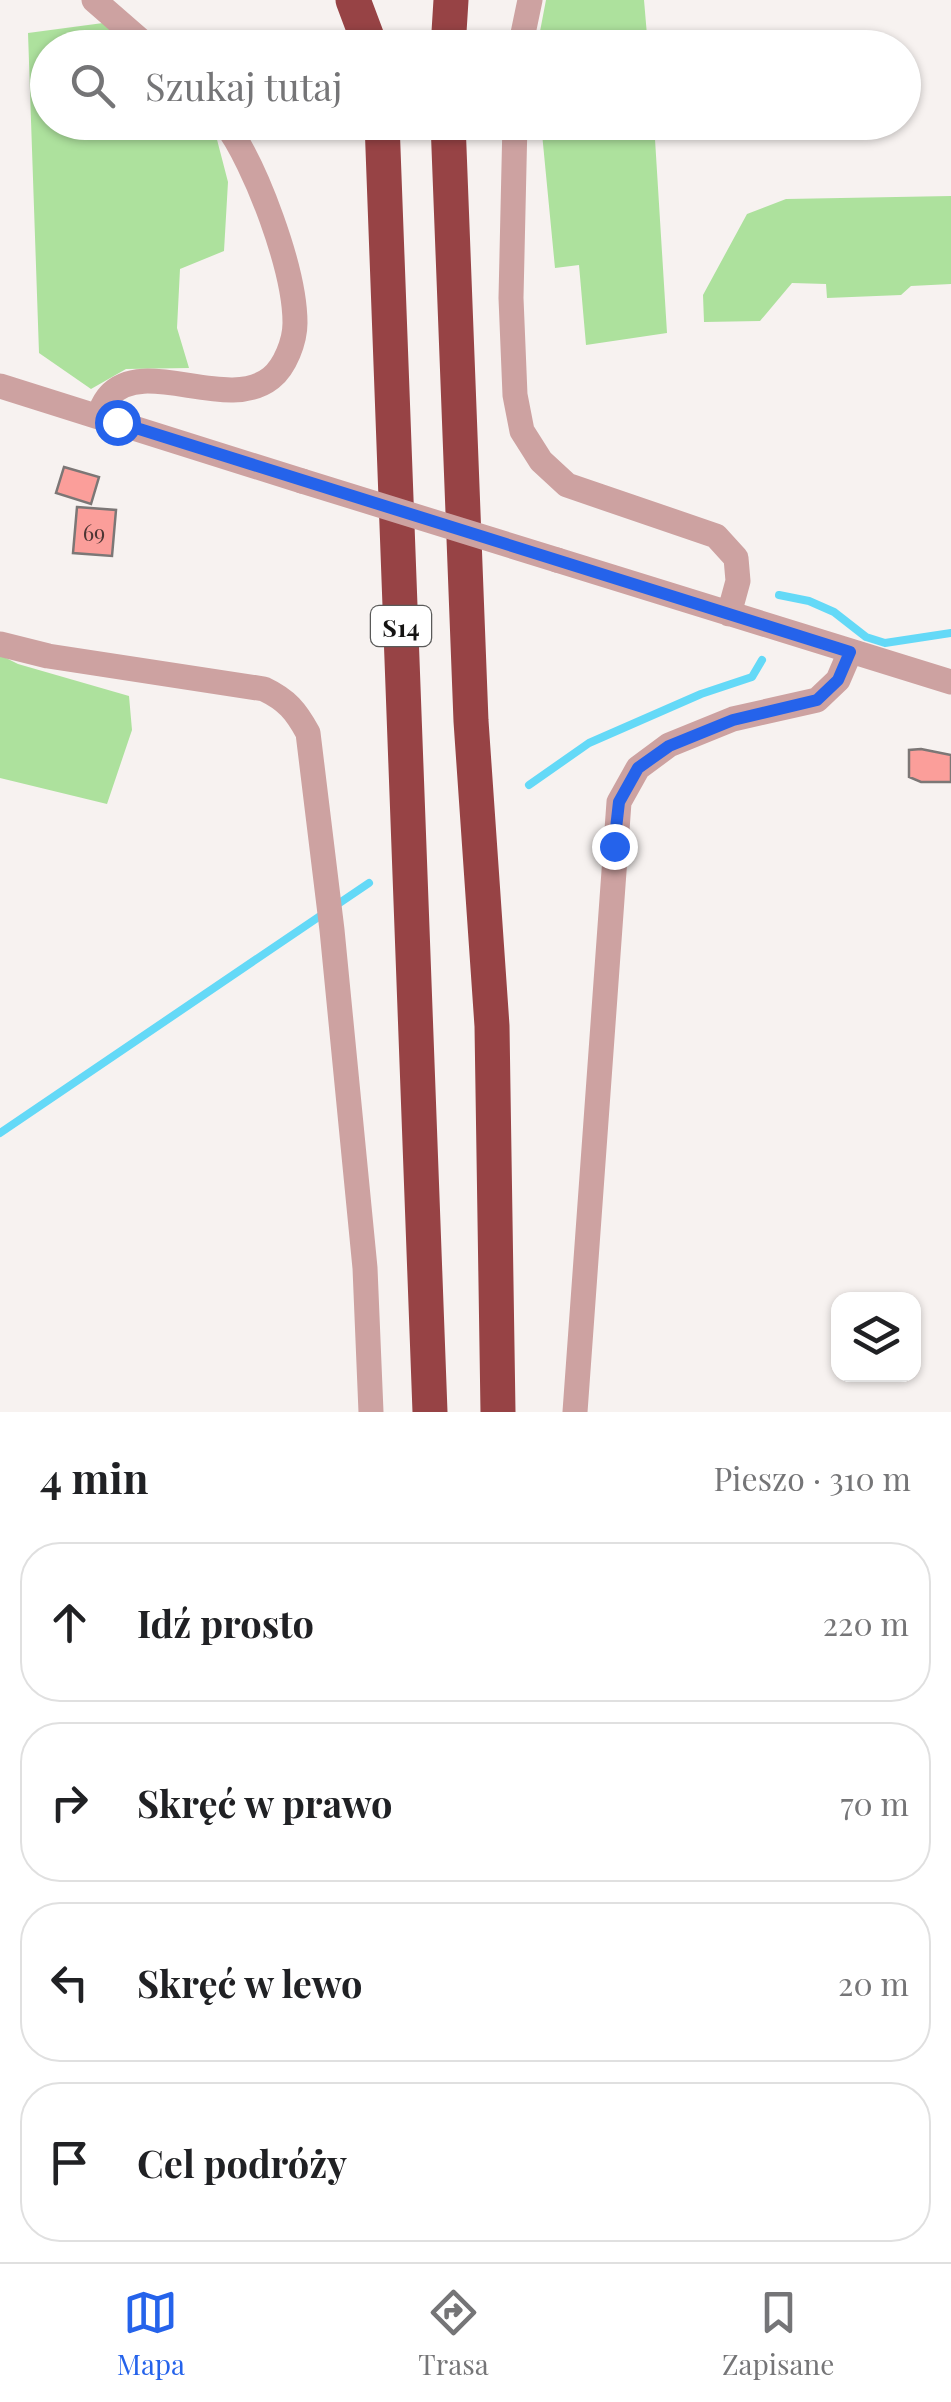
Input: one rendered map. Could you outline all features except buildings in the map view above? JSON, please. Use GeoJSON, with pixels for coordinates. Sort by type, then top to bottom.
{"type":"FeatureCollection","features":[{"type":"Feature","properties":{"kind":"highway"},"geometry":{"type":"LineString","coordinates":[[353,0],[364,30]]}},
{"type":"Feature","properties":{"kind":"highway"},"geometry":{"type":"LineString","coordinates":[[378,0],[379,30]]}},
{"type":"Feature","properties":{"kind":"highway"},"geometry":{"type":"LineString","coordinates":[[443,0],[445,30]]}},
{"type":"Feature","properties":{"kind":"highway"},"geometry":{"type":"LineString","coordinates":[[448,30],[451,0]]}},
{"type":"Feature","properties":{"kind":"highway","name":"S14"},"geometry":{"type":"LineString","coordinates":[[383,140],[430,1412]]}},
{"type":"Feature","properties":{"kind":"highway","name":"S14"},"geometry":{"type":"LineString","coordinates":[[449,140],[470,701],[492,1026],[498,1412]]}},
{"type":"Feature","properties":{"kind":"street"},"geometry":{"type":"LineString","coordinates":[[94,0],[128,30]]}},
{"type":"Feature","properties":{"kind":"street"},"geometry":{"type":"LineString","coordinates":[[524,30],[530,0]]}},
{"type":"Feature","properties":{"kind":"street"},"geometry":{"type":"LineString","coordinates":[[98,416],[109,395],[128,383],[244,390],[271,378],[287,355],[295,324],[286,269],[258,183],[234,140]]}},
{"type":"Feature","properties":{"kind":"street"},"geometry":{"type":"LineString","coordinates":[[515,140],[511,298],[515,395],[522,431],[541,461],[567,485],[716,536],[736,558],[738,581],[729,614]]}},
{"type":"Feature","properties":{"kind":"street"},"geometry":{"type":"LineString","coordinates":[[0,386],[951,682]]}},
{"type":"Feature","properties":{"kind":"street"},"geometry":{"type":"LineString","coordinates":[[0,644],[48,656],[264,690],[296,710],[308,733],[365,1268],[371,1412]]}},
{"type":"Feature","properties":{"kind":"street"},"geometry":{"type":"LineString","coordinates":[[574,1412],[619,802],[638,768],[669,746],[733,720],[817,700],[838,680],[850,652]]}},
{"type":"Feature","properties":{"kind":"green space"},"geometry":{"type":"Polygon","coordinates":[[[546,0],[644,0],[647,30],[540,30],[546,0]]]}},
{"type":"Feature","properties":{"kind":"green space"},"geometry":{"type":"Polygon","coordinates":[[[103,23],[111,30],[50,30],[103,23]]]}},
{"type":"Feature","properties":{"kind":"green space"},"geometry":{"type":"Polygon","coordinates":[[[32,140],[217,140],[228,182],[224,251],[180,269],[177,328],[189,368],[126,369],[91,389],[39,353],[32,140]]]}},
{"type":"Feature","properties":{"kind":"green space"},"geometry":{"type":"Polygon","coordinates":[[[543,140],[655,140],[667,333],[586,345],[579,265],[555,268],[543,140]]]}},
{"type":"Feature","properties":{"kind":"green space"},"geometry":{"type":"Polygon","coordinates":[[[951,196],[951,284],[911,286],[901,295],[827,298],[826,284],[792,283],[760,321],[704,322],[703,295],[747,214],[786,199],[951,196]]]}},
{"type":"Feature","properties":{"kind":"green space"},"geometry":{"type":"Polygon","coordinates":[[[0,655],[18,664],[129,696],[132,730],[107,804],[0,778],[0,655]]]}},
{"type":"Feature","properties":{"kind":"waterway"},"geometry":{"type":"LineString","coordinates":[[779,595],[809,601],[834,612],[866,637],[885,643],[951,633]]}},
{"type":"Feature","properties":{"kind":"waterway"},"geometry":{"type":"LineString","coordinates":[[529,785],[589,743],[701,694],[752,677],[762,660]]}},
{"type":"Feature","properties":{"kind":"waterway"},"geometry":{"type":"LineString","coordinates":[[335,906],[369,883]]}},
{"type":"Feature","properties":{"kind":"waterway"},"geometry":{"type":"LineString","coordinates":[[0,1133],[323,914]]}},
{"type":"Feature","properties":{"kind":"route"},"geometry":{"type":"LineString","coordinates":[[117,422],[850,652],[838,680],[817,700],[733,720],[669,746],[638,768],[619,802],[614,846]]}}]}
